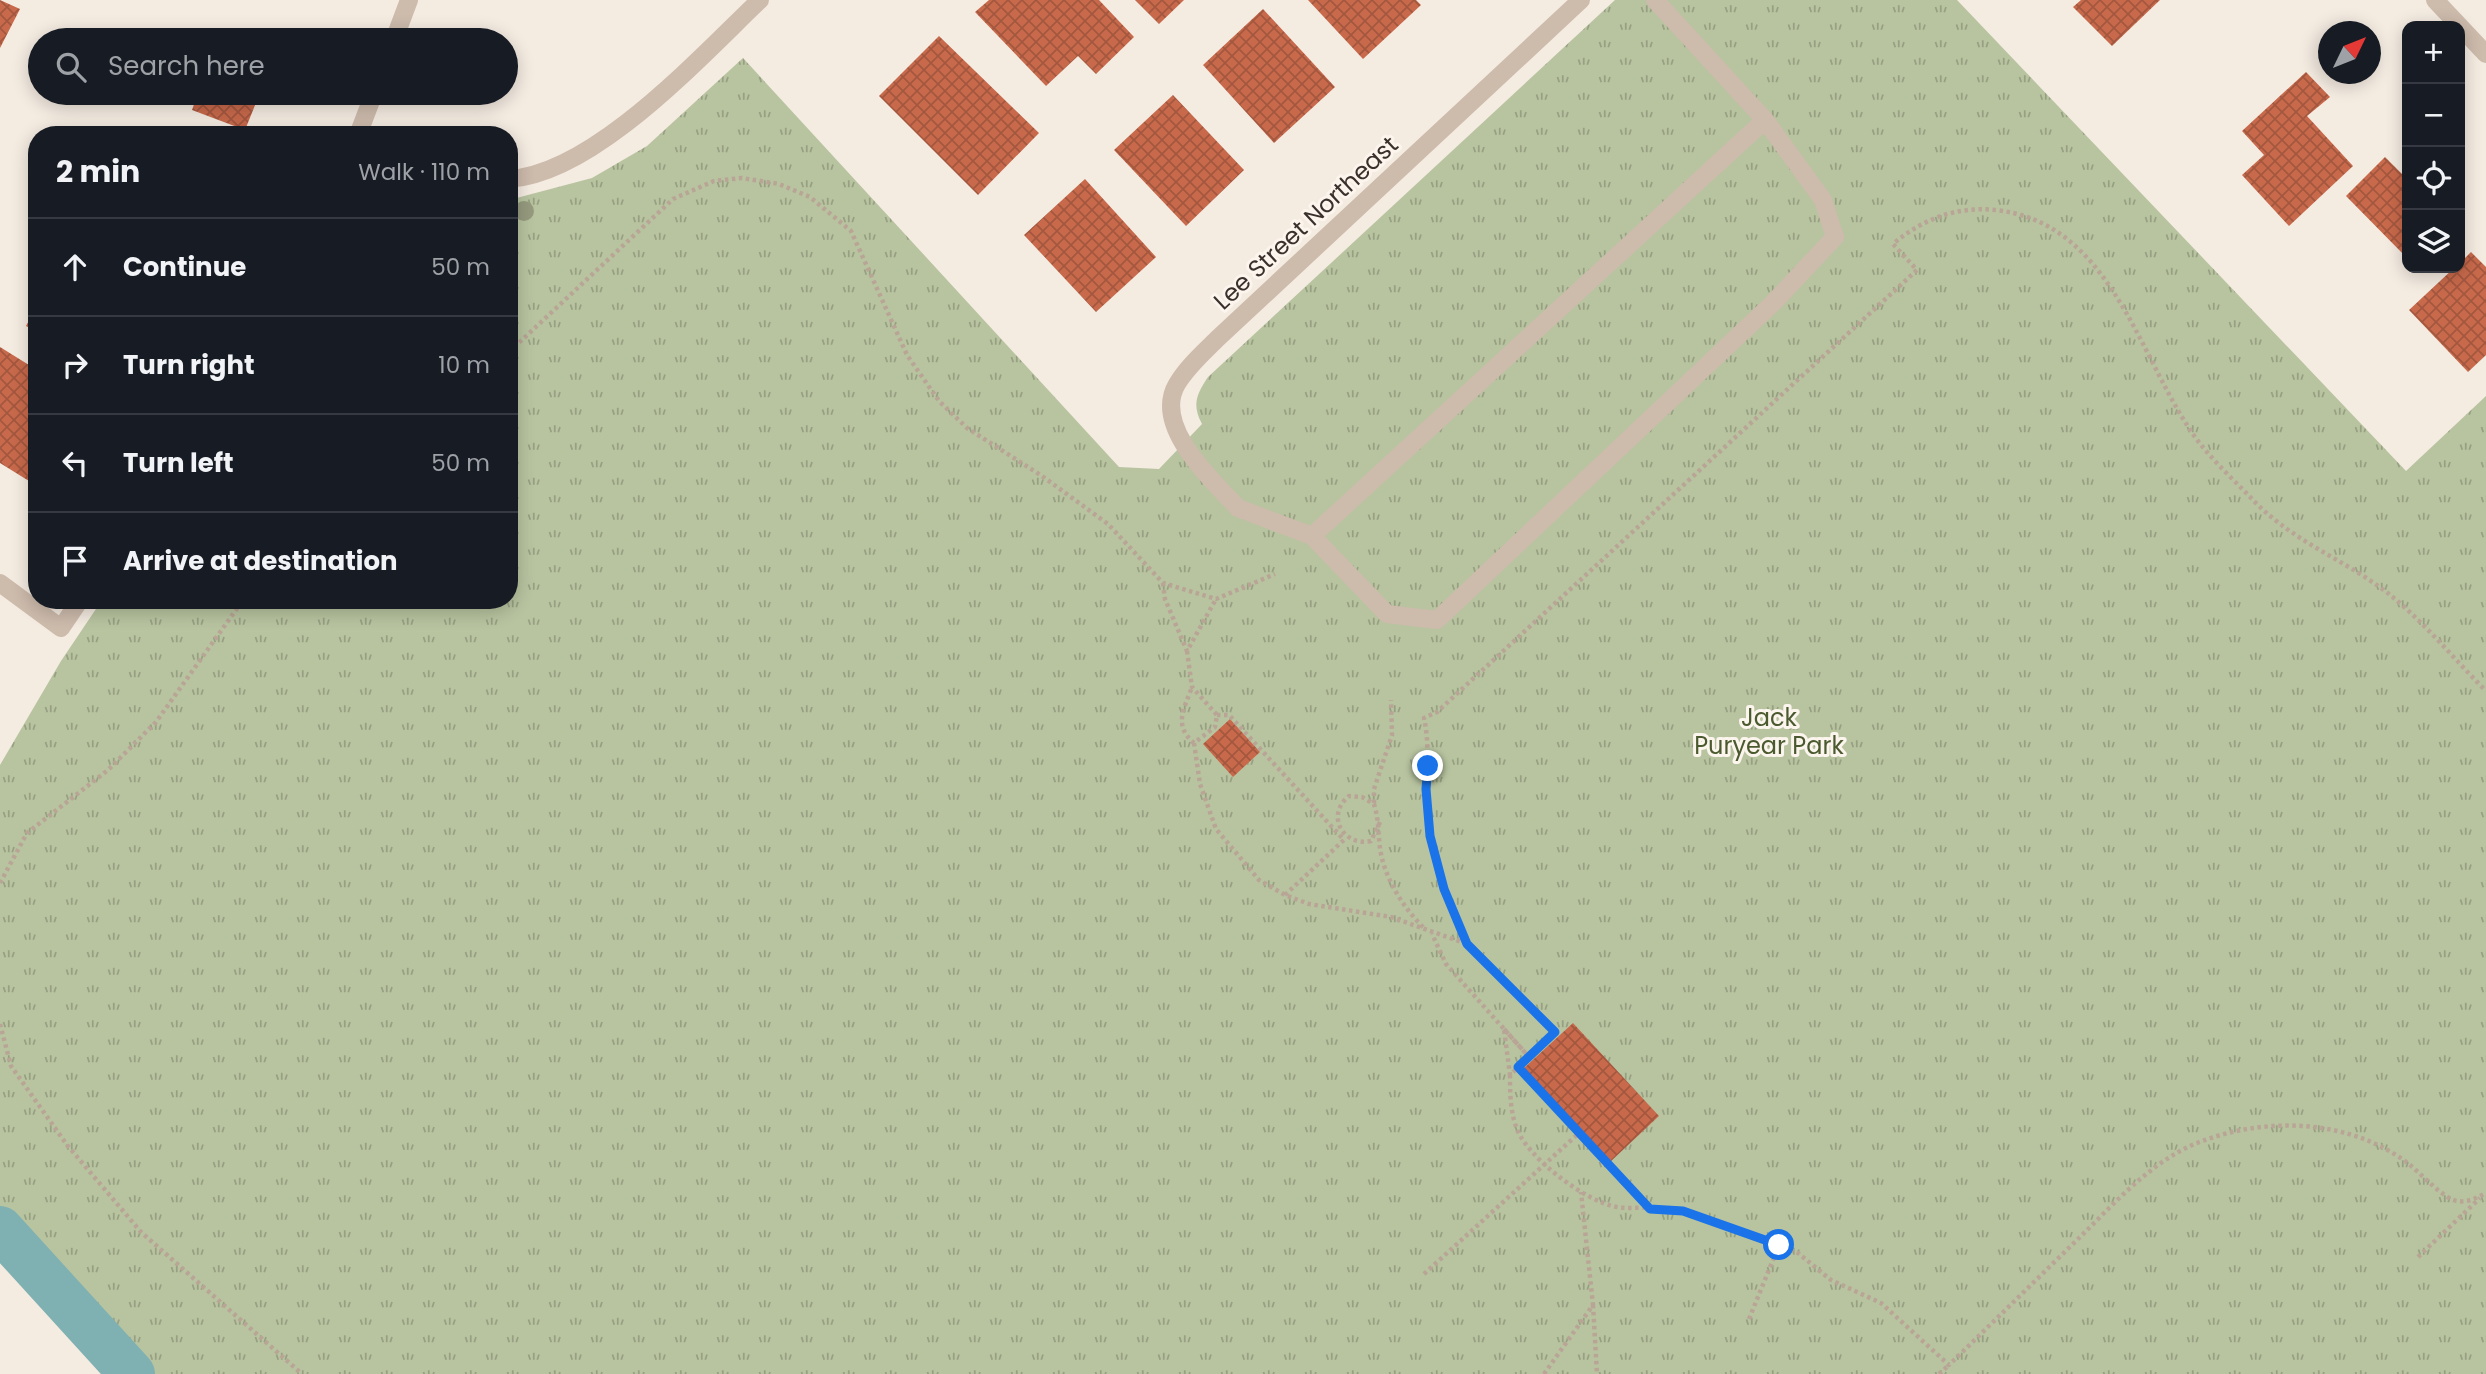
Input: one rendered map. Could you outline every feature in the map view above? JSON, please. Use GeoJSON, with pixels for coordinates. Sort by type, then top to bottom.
{"type":"FeatureCollection","features":[{"type":"Feature","properties":{"kind":"street"},"geometry":{"type":"LineString","coordinates":[[398,28],[409,0]]}},
{"type":"Feature","properties":{"kind":"street"},"geometry":{"type":"LineString","coordinates":[[518,176],[559,164],[612,134],[660,95],[760,0]]}},
{"type":"Feature","properties":{"kind":"street","name":"Lee Street Northeast"},"geometry":{"type":"LineString","coordinates":[[1312,536],[1238,508],[1202,469],[1182,442],[1172,421],[1175,386],[1217,339],[1581,0]]}},
{"type":"Feature","properties":{"kind":"street"},"geometry":{"type":"LineString","coordinates":[[1655,0],[1765,120],[1824,200],[1835,237],[1773,303],[1437,620],[1387,614],[1312,536],[1765,120]]}},
{"type":"Feature","properties":{"kind":"street"},"geometry":{"type":"LineString","coordinates":[[2435,0],[2486,54]]}},
{"type":"Feature","properties":{"kind":"street"},"geometry":{"type":"LineString","coordinates":[[361,126],[369,105]]}},
{"type":"Feature","properties":{"kind":"street"},"geometry":{"type":"LineString","coordinates":[[0,583],[28,604]]}},
{"type":"Feature","properties":{"kind":"street"},"geometry":{"type":"LineString","coordinates":[[35,609],[61,628],[74,609]]}},
{"type":"Feature","properties":{"kind":"path"},"geometry":{"type":"LineString","coordinates":[[518,344],[673,199],[714,181],[742,178],[762,180],[796,190],[825,208],[851,231],[907,355],[939,401],[967,428],[1042,476],[1108,524],[1163,583],[1216,598],[1275,575]]}},
{"type":"Feature","properties":{"kind":"path"},"geometry":{"type":"LineString","coordinates":[[1510,1075],[1555,1032],[1467,944],[1444,889],[1430,836],[1426,789],[1429,744],[1424,718],[1437,712],[1917,270],[1893,244],[1913,228],[1959,209],[2013,212],[2040,221],[2072,242],[2093,262],[2110,287],[2177,410],[2208,452],[2276,522],[2386,592],[2408,610],[2486,691]]}},
{"type":"Feature","properties":{"kind":"path"},"geometry":{"type":"LineString","coordinates":[[1163,583],[1165,599],[1187,651],[1192,687],[1180,719],[1183,733],[1194,743],[1200,784],[1216,829],[1259,880],[1285,895],[1309,904],[1391,917],[1467,944]]}},
{"type":"Feature","properties":{"kind":"path"},"geometry":{"type":"LineString","coordinates":[[1187,651],[1216,598]]}},
{"type":"Feature","properties":{"kind":"path"},"geometry":{"type":"LineString","coordinates":[[0,883],[27,833],[108,769],[156,722],[237,609]]}},
{"type":"Feature","properties":{"kind":"path"},"geometry":{"type":"LineString","coordinates":[[1192,687],[1217,715],[1229,715],[1345,839],[1359,844],[1371,841],[1380,822]]}},
{"type":"Feature","properties":{"kind":"path"},"geometry":{"type":"LineString","coordinates":[[1391,700],[1392,735],[1374,789],[1374,804],[1380,822],[1380,849],[1393,884],[1406,911],[1430,933],[1446,964],[1530,1057]]}},
{"type":"Feature","properties":{"kind":"path"},"geometry":{"type":"LineString","coordinates":[[1194,743],[1215,727],[1217,715]]}},
{"type":"Feature","properties":{"kind":"path"},"geometry":{"type":"LineString","coordinates":[[1345,839],[1338,826],[1337,815],[1341,803],[1349,796],[1362,797],[1374,804]]}},
{"type":"Feature","properties":{"kind":"path"},"geometry":{"type":"LineString","coordinates":[[1285,895],[1345,839]]}},
{"type":"Feature","properties":{"kind":"path"},"geometry":{"type":"LineString","coordinates":[[0,1024],[11,1066],[67,1145],[141,1232],[302,1374]]}},
{"type":"Feature","properties":{"kind":"path"},"geometry":{"type":"LineString","coordinates":[[1504,1029],[1516,1128],[1525,1143],[1546,1164],[1581,1191],[1618,1207],[1683,1211],[1798,1253],[1830,1280],[1881,1303],[1948,1365]]}},
{"type":"Feature","properties":{"kind":"path"},"geometry":{"type":"LineString","coordinates":[[1518,1067],[1650,1209]]}},
{"type":"Feature","properties":{"kind":"path"},"geometry":{"type":"LineString","coordinates":[[1939,1374],[2145,1177],[2195,1144],[2259,1126],[2285,1125],[2340,1132],[2368,1140],[2395,1154],[2450,1198],[2461,1202],[2485,1194]]}},
{"type":"Feature","properties":{"kind":"path"},"geometry":{"type":"LineString","coordinates":[[1424,1274],[1579,1133]]}},
{"type":"Feature","properties":{"kind":"path"},"geometry":{"type":"LineString","coordinates":[[1581,1191],[1597,1374]]}},
{"type":"Feature","properties":{"kind":"path"},"geometry":{"type":"LineString","coordinates":[[2418,1257],[2485,1194]]}},
{"type":"Feature","properties":{"kind":"path"},"geometry":{"type":"LineString","coordinates":[[1749,1318],[1779,1245]]}},
{"type":"Feature","properties":{"kind":"path"},"geometry":{"type":"LineString","coordinates":[[1544,1374],[1593,1305]]}},
{"type":"Feature","properties":{"kind":"green space","name":"Jack Puryear Park"},"geometry":{"type":"Polygon","coordinates":[[[1615,0],[1957,0],[2406,471],[2486,396],[2486,1374],[132,1374],[0,1229],[0,765],[61,661],[96,609],[518,609],[518,198],[592,178],[647,146],[743,58],[1119,467],[1159,469],[1202,424],[1196,406],[1208,377],[1615,0]]]}},
{"type":"Feature","properties":{"kind":"building"},"geometry":{"type":"Polygon","coordinates":[[[0,0],[20,9],[0,48],[0,0]]]}},
{"type":"Feature","properties":{"kind":"building"},"geometry":{"type":"Polygon","coordinates":[[[989,0],[1099,0],[1134,37],[1096,74],[1078,56],[1046,86],[975,12],[989,0]]]}},
{"type":"Feature","properties":{"kind":"building"},"geometry":{"type":"Polygon","coordinates":[[[1135,0],[1184,0],[1159,24],[1135,0]]]}},
{"type":"Feature","properties":{"kind":"building"},"geometry":{"type":"Polygon","coordinates":[[[1308,0],[1416,0],[1421,5],[1363,59],[1308,0]]]}},
{"type":"Feature","properties":{"kind":"building"},"geometry":{"type":"Polygon","coordinates":[[[2081,0],[2160,0],[2112,46],[2073,7],[2081,0]]]}},
{"type":"Feature","properties":{"kind":"building"},"geometry":{"type":"Polygon","coordinates":[[[1263,9],[1335,87],[1274,143],[1203,65],[1263,9]]]}},
{"type":"Feature","properties":{"kind":"building"},"geometry":{"type":"Polygon","coordinates":[[[939,36],[1039,133],[978,195],[879,96],[939,36]]]}},
{"type":"Feature","properties":{"kind":"building"},"geometry":{"type":"Polygon","coordinates":[[[2306,72],[2330,97],[2307,116],[2353,166],[2289,226],[2242,175],[2264,155],[2242,131],[2306,72]]]}},
{"type":"Feature","properties":{"kind":"building"},"geometry":{"type":"Polygon","coordinates":[[[1173,95],[1244,170],[1186,226],[1114,150],[1173,95]]]}},
{"type":"Feature","properties":{"kind":"building"},"geometry":{"type":"Polygon","coordinates":[[[194,105],[255,105],[247,126],[234,126],[192,110],[194,105]]]}},
{"type":"Feature","properties":{"kind":"building"},"geometry":{"type":"Polygon","coordinates":[[[2385,157],[2402,174],[2402,253],[2346,196],[2385,157]]]}},
{"type":"Feature","properties":{"kind":"building"},"geometry":{"type":"Polygon","coordinates":[[[1085,179],[1156,257],[1096,312],[1024,235],[1085,179]]]}},
{"type":"Feature","properties":{"kind":"building"},"geometry":{"type":"Polygon","coordinates":[[[2471,252],[2486,267],[2486,355],[2468,372],[2409,310],[2449,273],[2465,273],[2465,258],[2471,252]]]}},
{"type":"Feature","properties":{"kind":"building"},"geometry":{"type":"Polygon","coordinates":[[[0,347],[28,364],[28,480],[0,463],[0,347]]]}},
{"type":"Feature","properties":{"kind":"building"},"geometry":{"type":"Polygon","coordinates":[[[1230,719],[1260,752],[1233,777],[1203,744],[1230,719]]]}},
{"type":"Feature","properties":{"kind":"building"},"geometry":{"type":"Polygon","coordinates":[[[1573,1023],[1659,1116],[1609,1163],[1523,1069],[1573,1023]]]}},
{"type":"Feature","properties":{"kind":"waterway"},"geometry":{"type":"LineString","coordinates":[[0,1229],[132,1374]]}},
{"type":"Feature","properties":{"kind":"route"},"geometry":{"type":"LineString","coordinates":[[1428,766],[1426,789],[1430,836],[1444,889],[1467,944],[1555,1032],[1518,1067],[1650,1209],[1671,1208],[1683,1211],[1779,1245]]}}]}
